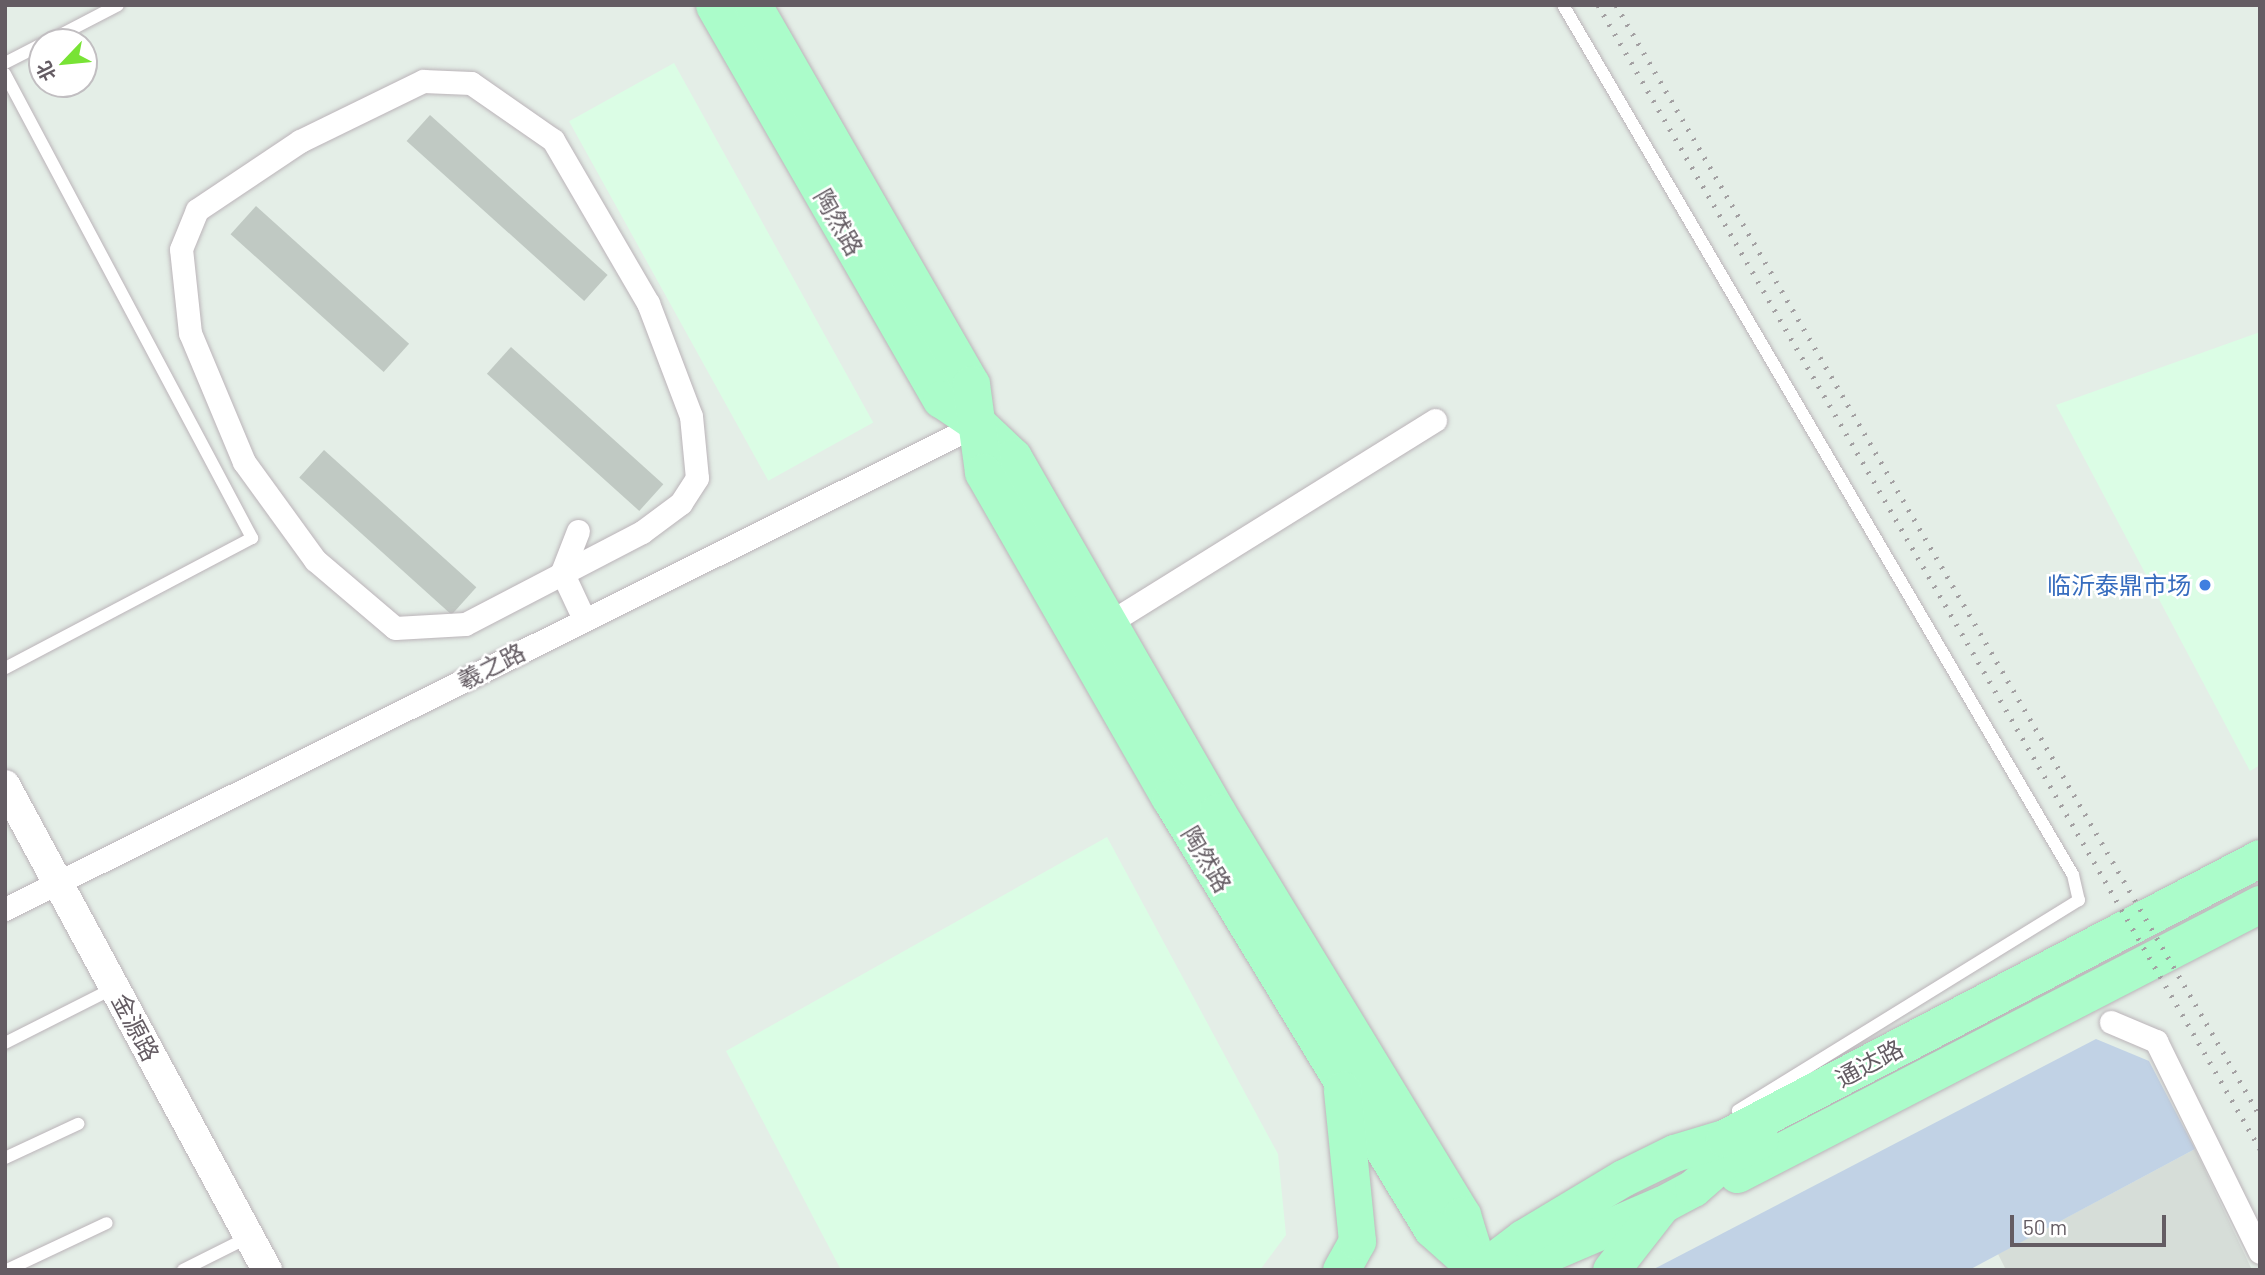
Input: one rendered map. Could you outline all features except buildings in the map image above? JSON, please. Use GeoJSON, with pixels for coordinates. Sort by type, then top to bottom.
{"type":"FeatureCollection","features":[{"type":"Feature","properties":{"kind":"main road","name":"陶然路"},"geometry":{"type":"LineString","coordinates":[[714,5],[941,399],[978,424],[1013,457],[1224,824],[1462,1215],[1481,1270]]}},
{"type":"Feature","properties":{"kind":"main road","name":"陶然路"},"geometry":{"type":"LineString","coordinates":[[753,5],[971,384],[983,472],[1188,829],[1432,1229],[1481,1270]]}},
{"type":"Feature","properties":{"kind":"main road"},"geometry":{"type":"LineString","coordinates":[[1674,1153],[1721,1122],[2260,842]]}},
{"type":"Feature","properties":{"kind":"main road","name":"通达路"},"geometry":{"type":"LineString","coordinates":[[1481,1270],[1522,1238],[1623,1178],[1674,1153],[1724,1138],[2260,858]]}},
{"type":"Feature","properties":{"kind":"main road","name":"通达路"},"geometry":{"type":"LineString","coordinates":[[1481,1270],[1535,1259],[1678,1196],[1733,1153],[2260,881]]}},
{"type":"Feature","properties":{"kind":"main road"},"geometry":{"type":"LineString","coordinates":[[1611,1270],[1678,1196],[1747,1170],[2260,904]]}},
{"type":"Feature","properties":{"kind":"main road"},"geometry":{"type":"LineString","coordinates":[[1340,1270],[1357,1241],[1341,1079]]}},
{"type":"Feature","properties":{"kind":"street"},"geometry":{"type":"LineString","coordinates":[[562,572],[642,531],[681,503],[697,478],[691,416],[648,303],[553,140],[471,83],[423,81],[300,141],[197,210],[181,248],[190,332],[244,462],[315,560],[395,628],[465,624],[562,572],[578,531]]}},
{"type":"Feature","properties":{"kind":"street"},"geometry":{"type":"LineString","coordinates":[[1109,623],[1435,420]]}},
{"type":"Feature","properties":{"kind":"street","name":"羲之路"},"geometry":{"type":"LineString","coordinates":[[5,909],[978,424]]}},
{"type":"Feature","properties":{"kind":"street"},"geometry":{"type":"LineString","coordinates":[[562,572],[584,619]]}},
{"type":"Feature","properties":{"kind":"street","name":"金源路"},"geometry":{"type":"LineString","coordinates":[[5,785],[267,1270]]}},
{"type":"Feature","properties":{"kind":"street"},"geometry":{"type":"LineString","coordinates":[[2111,1022],[2156,1041],[2260,1252]]}},
{"type":"Feature","properties":{"kind":"lane"},"geometry":{"type":"LineString","coordinates":[[73,28],[117,5]]}},
{"type":"Feature","properties":{"kind":"lane"},"geometry":{"type":"LineString","coordinates":[[1563,5],[2073,875],[2079,900],[1721,1122]]}},
{"type":"Feature","properties":{"kind":"lane"},"geometry":{"type":"LineString","coordinates":[[5,63],[28,51]]}},
{"type":"Feature","properties":{"kind":"lane"},"geometry":{"type":"LineString","coordinates":[[5,74],[252,538],[5,668]]}},
{"type":"Feature","properties":{"kind":"lane"},"geometry":{"type":"LineString","coordinates":[[5,1043],[115,988]]}},
{"type":"Feature","properties":{"kind":"lane"},"geometry":{"type":"LineString","coordinates":[[5,1158],[78,1124]]}},
{"type":"Feature","properties":{"kind":"lane"},"geometry":{"type":"LineString","coordinates":[[7,1270],[107,1223]]}},
{"type":"Feature","properties":{"kind":"lane"},"geometry":{"type":"LineString","coordinates":[[183,1270],[249,1237]]}},
{"type":"Feature","properties":{"kind":"shaded area"},"geometry":{"type":"Polygon","coordinates":[[[674,63],[873,422],[768,481],[569,121],[674,63]]]}},
{"type":"Feature","properties":{"kind":"shaded area","name":"临沂泰鼎市场"},"geometry":{"type":"Polygon","coordinates":[[[2260,332],[2260,765],[2250,771],[2056,405],[2260,332]]]}},
{"type":"Feature","properties":{"kind":"shaded area"},"geometry":{"type":"Polygon","coordinates":[[[1107,837],[1278,1154],[1286,1235],[1260,1270],[841,1270],[726,1051],[1107,837]]]}},
{"type":"Feature","properties":{"kind":"shaded area"},"geometry":{"type":"Polygon","coordinates":[[[2096,1039],[2149,1061],[2195,1149],[1969,1270],[1652,1270],[2096,1039]]]}},
{"type":"Feature","properties":{"kind":"shaded area"},"geometry":{"type":"Polygon","coordinates":[[[2195,1149],[2252,1270],[2006,1270],[1998,1254],[2195,1149]]]}},
{"type":"Feature","properties":{"kind":"railway"},"geometry":{"type":"LineString","coordinates":[[1598,5],[2260,1149]]}},
{"type":"Feature","properties":{"kind":"railway"},"geometry":{"type":"LineString","coordinates":[[1616,5],[2260,1116]]}},
{"type":"Feature","properties":{"kind":"place","name":"临沂泰鼎市场"},"geometry":{"type":"Point","coordinates":[2205,585]}}]}
